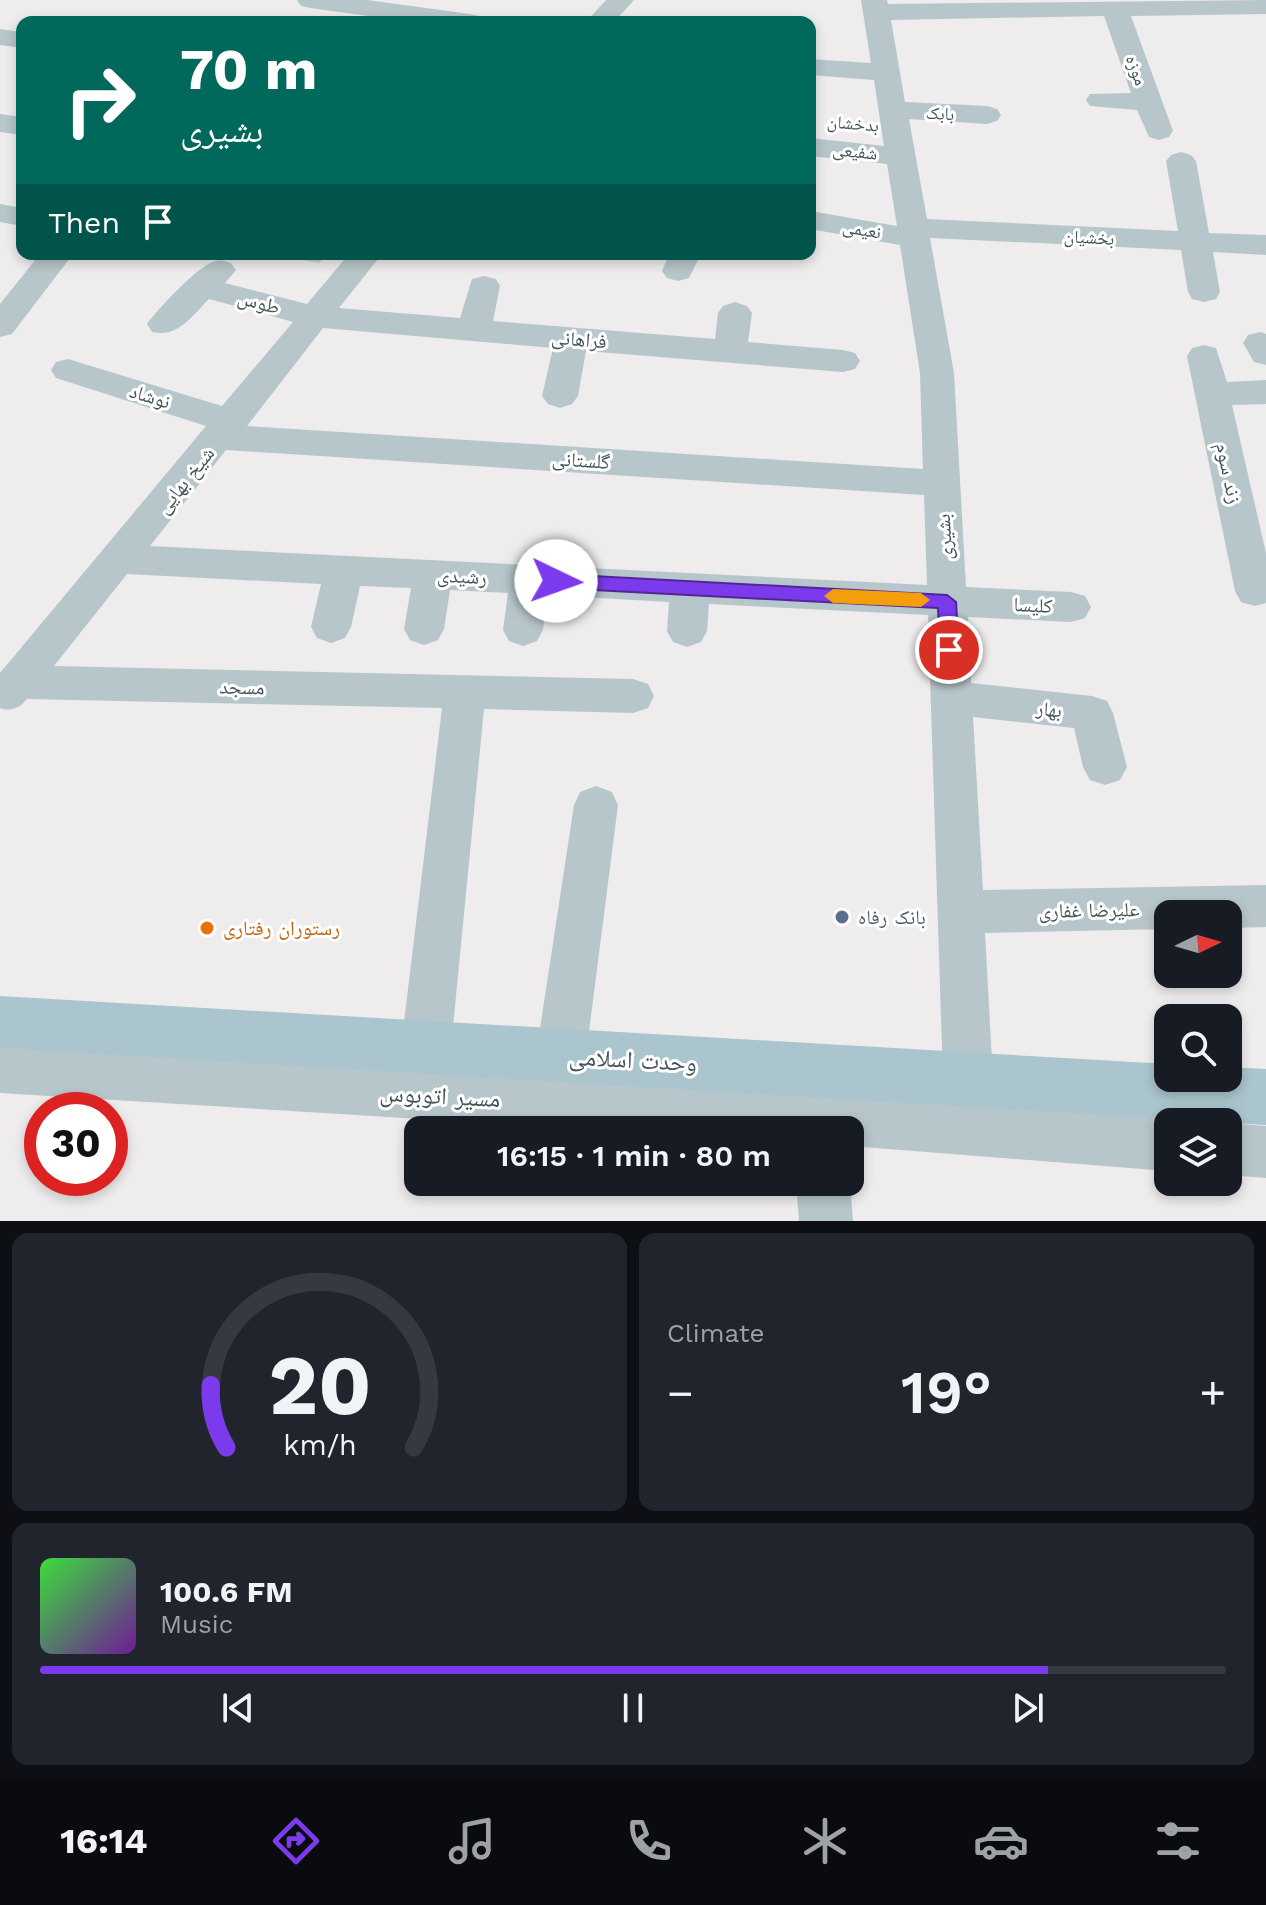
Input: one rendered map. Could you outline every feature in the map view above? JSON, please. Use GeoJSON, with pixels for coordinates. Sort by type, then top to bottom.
{"type":"FeatureCollection","features":[{"type":"Feature","properties":{"kind":"main road","name":"وحدت اسلامی"},"geometry":{"type":"LineString","coordinates":[[0,1022],[561,1055],[819,1106],[968,1079],[1266,1097]]}},
{"type":"Feature","properties":{"kind":"street"},"geometry":{"type":"LineString","coordinates":[[310,0],[349,9],[414,16]]}},
{"type":"Feature","properties":{"kind":"street"},"geometry":{"type":"LineString","coordinates":[[605,16],[621,0]]}},
{"type":"Feature","properties":{"kind":"street"},"geometry":{"type":"LineString","coordinates":[[875,6],[1266,6]]}},
{"type":"Feature","properties":{"kind":"street","name":"بشیری"},"geometry":{"type":"LineString","coordinates":[[875,6],[887,73],[889,129],[914,233],[937,373],[968,1079]]}},
{"type":"Feature","properties":{"kind":"street","name":"موزه"},"geometry":{"type":"LineString","coordinates":[[1102,6],[1149,102],[1159,131]]}},
{"type":"Feature","properties":{"kind":"street"},"geometry":{"type":"LineString","coordinates":[[816,67],[887,73]]}},
{"type":"Feature","properties":{"kind":"street"},"geometry":{"type":"LineString","coordinates":[[1100,100],[1149,102]]}},
{"type":"Feature","properties":{"kind":"street","name":"بابک"},"geometry":{"type":"LineString","coordinates":[[889,129],[987,115]]}},
{"type":"Feature","properties":{"kind":"street","name":"شفیعی"},"geometry":{"type":"LineString","coordinates":[[816,146],[889,129]]}},
{"type":"Feature","properties":{"kind":"street"},"geometry":{"type":"LineString","coordinates":[[1181,161],[1204,292]]}},
{"type":"Feature","properties":{"kind":"street","name":"نعیمی"},"geometry":{"type":"LineString","coordinates":[[816,221],[914,233]]}},
{"type":"Feature","properties":{"kind":"street","name":"بخشیان"},"geometry":{"type":"LineString","coordinates":[[914,233],[1266,245]]}},
{"type":"Feature","properties":{"kind":"street"},"geometry":{"type":"LineString","coordinates":[[0,326],[52,260]]}},
{"type":"Feature","properties":{"kind":"street","name":"شیخ بهایی"},"geometry":{"type":"LineString","coordinates":[[9,692],[121,559],[361,260]]}},
{"type":"Feature","properties":{"kind":"street","name":"طوس"},"geometry":{"type":"LineString","coordinates":[[164,324],[211,278],[315,317]]}},
{"type":"Feature","properties":{"kind":"street"},"geometry":{"type":"LineString","coordinates":[[474,330],[484,286]]}},
{"type":"Feature","properties":{"kind":"street"},"geometry":{"type":"LineString","coordinates":[[730,351],[735,313]]}},
{"type":"Feature","properties":{"kind":"street","name":"فراهانی"},"geometry":{"type":"LineString","coordinates":[[315,317],[843,361]]}},
{"type":"Feature","properties":{"kind":"street"},"geometry":{"type":"LineString","coordinates":[[560,396],[572,338]]}},
{"type":"Feature","properties":{"kind":"street","name":"زند سوم"},"geometry":{"type":"LineString","coordinates":[[1204,356],[1255,591]]}},
{"type":"Feature","properties":{"kind":"street","name":"نوشاد"},"geometry":{"type":"LineString","coordinates":[[68,370],[226,429]]}},
{"type":"Feature","properties":{"kind":"street"},"geometry":{"type":"LineString","coordinates":[[1212,394],[1266,392]]}},
{"type":"Feature","properties":{"kind":"street","name":"گلستانی"},"geometry":{"type":"LineString","coordinates":[[226,429],[942,483]]}},
{"type":"Feature","properties":{"kind":"street","name":"رشیدی"},"geometry":{"type":"LineString","coordinates":[[121,559],[947,602]]}},
{"type":"Feature","properties":{"kind":"street"},"geometry":{"type":"LineString","coordinates":[[331,627],[344,570]]}},
{"type":"Feature","properties":{"kind":"street"},"geometry":{"type":"LineString","coordinates":[[424,629],[433,575]]}},
{"type":"Feature","properties":{"kind":"street"},"geometry":{"type":"LineString","coordinates":[[523,630],[529,580]]}},
{"type":"Feature","properties":{"kind":"street"},"geometry":{"type":"LineString","coordinates":[[687,631],[690,588]]}},
{"type":"Feature","properties":{"kind":"street","name":"کلیسا"},"geometry":{"type":"LineString","coordinates":[[947,602],[1071,607]]}},
{"type":"Feature","properties":{"kind":"street","name":"مسجد"},"geometry":{"type":"LineString","coordinates":[[9,692],[465,692],[633,696]]}},
{"type":"Feature","properties":{"kind":"street"},"geometry":{"type":"LineString","coordinates":[[426,1047],[465,692]]}},
{"type":"Feature","properties":{"kind":"street","name":"بهار"},"geometry":{"type":"LineString","coordinates":[[951,698],[1092,713],[1105,767]]}},
{"type":"Feature","properties":{"kind":"street"},"geometry":{"type":"LineString","coordinates":[[561,1055],[596,805]]}},
{"type":"Feature","properties":{"kind":"street","name":"علیرضا غفاری"},"geometry":{"type":"LineString","coordinates":[[961,912],[1266,906]]}},
{"type":"Feature","properties":{"kind":"street","name":"مسیر اتوبوس"},"geometry":{"type":"LineString","coordinates":[[0,1069],[819,1106],[1154,1143]]}},
{"type":"Feature","properties":{"kind":"street"},"geometry":{"type":"LineString","coordinates":[[1242,1150],[1266,1152]]}},
{"type":"Feature","properties":{"kind":"street"},"geometry":{"type":"LineString","coordinates":[[824,1196],[826,1221]]}},
{"type":"Feature","properties":{"kind":"slow traffic"},"geometry":{"type":"LineString","coordinates":[[833,596],[921,600]]}},
{"type":"Feature","properties":{"kind":"place","name":"بانک رفاه"},"geometry":{"type":"Point","coordinates":[842,917]}},
{"type":"Feature","properties":{"kind":"place","name":"رستوران رفتاری"},"geometry":{"type":"Point","coordinates":[207,928]}},
{"type":"Feature","properties":{"kind":"route"},"geometry":{"type":"LineString","coordinates":[[556,581],[947,602],[949,650]]}}]}
